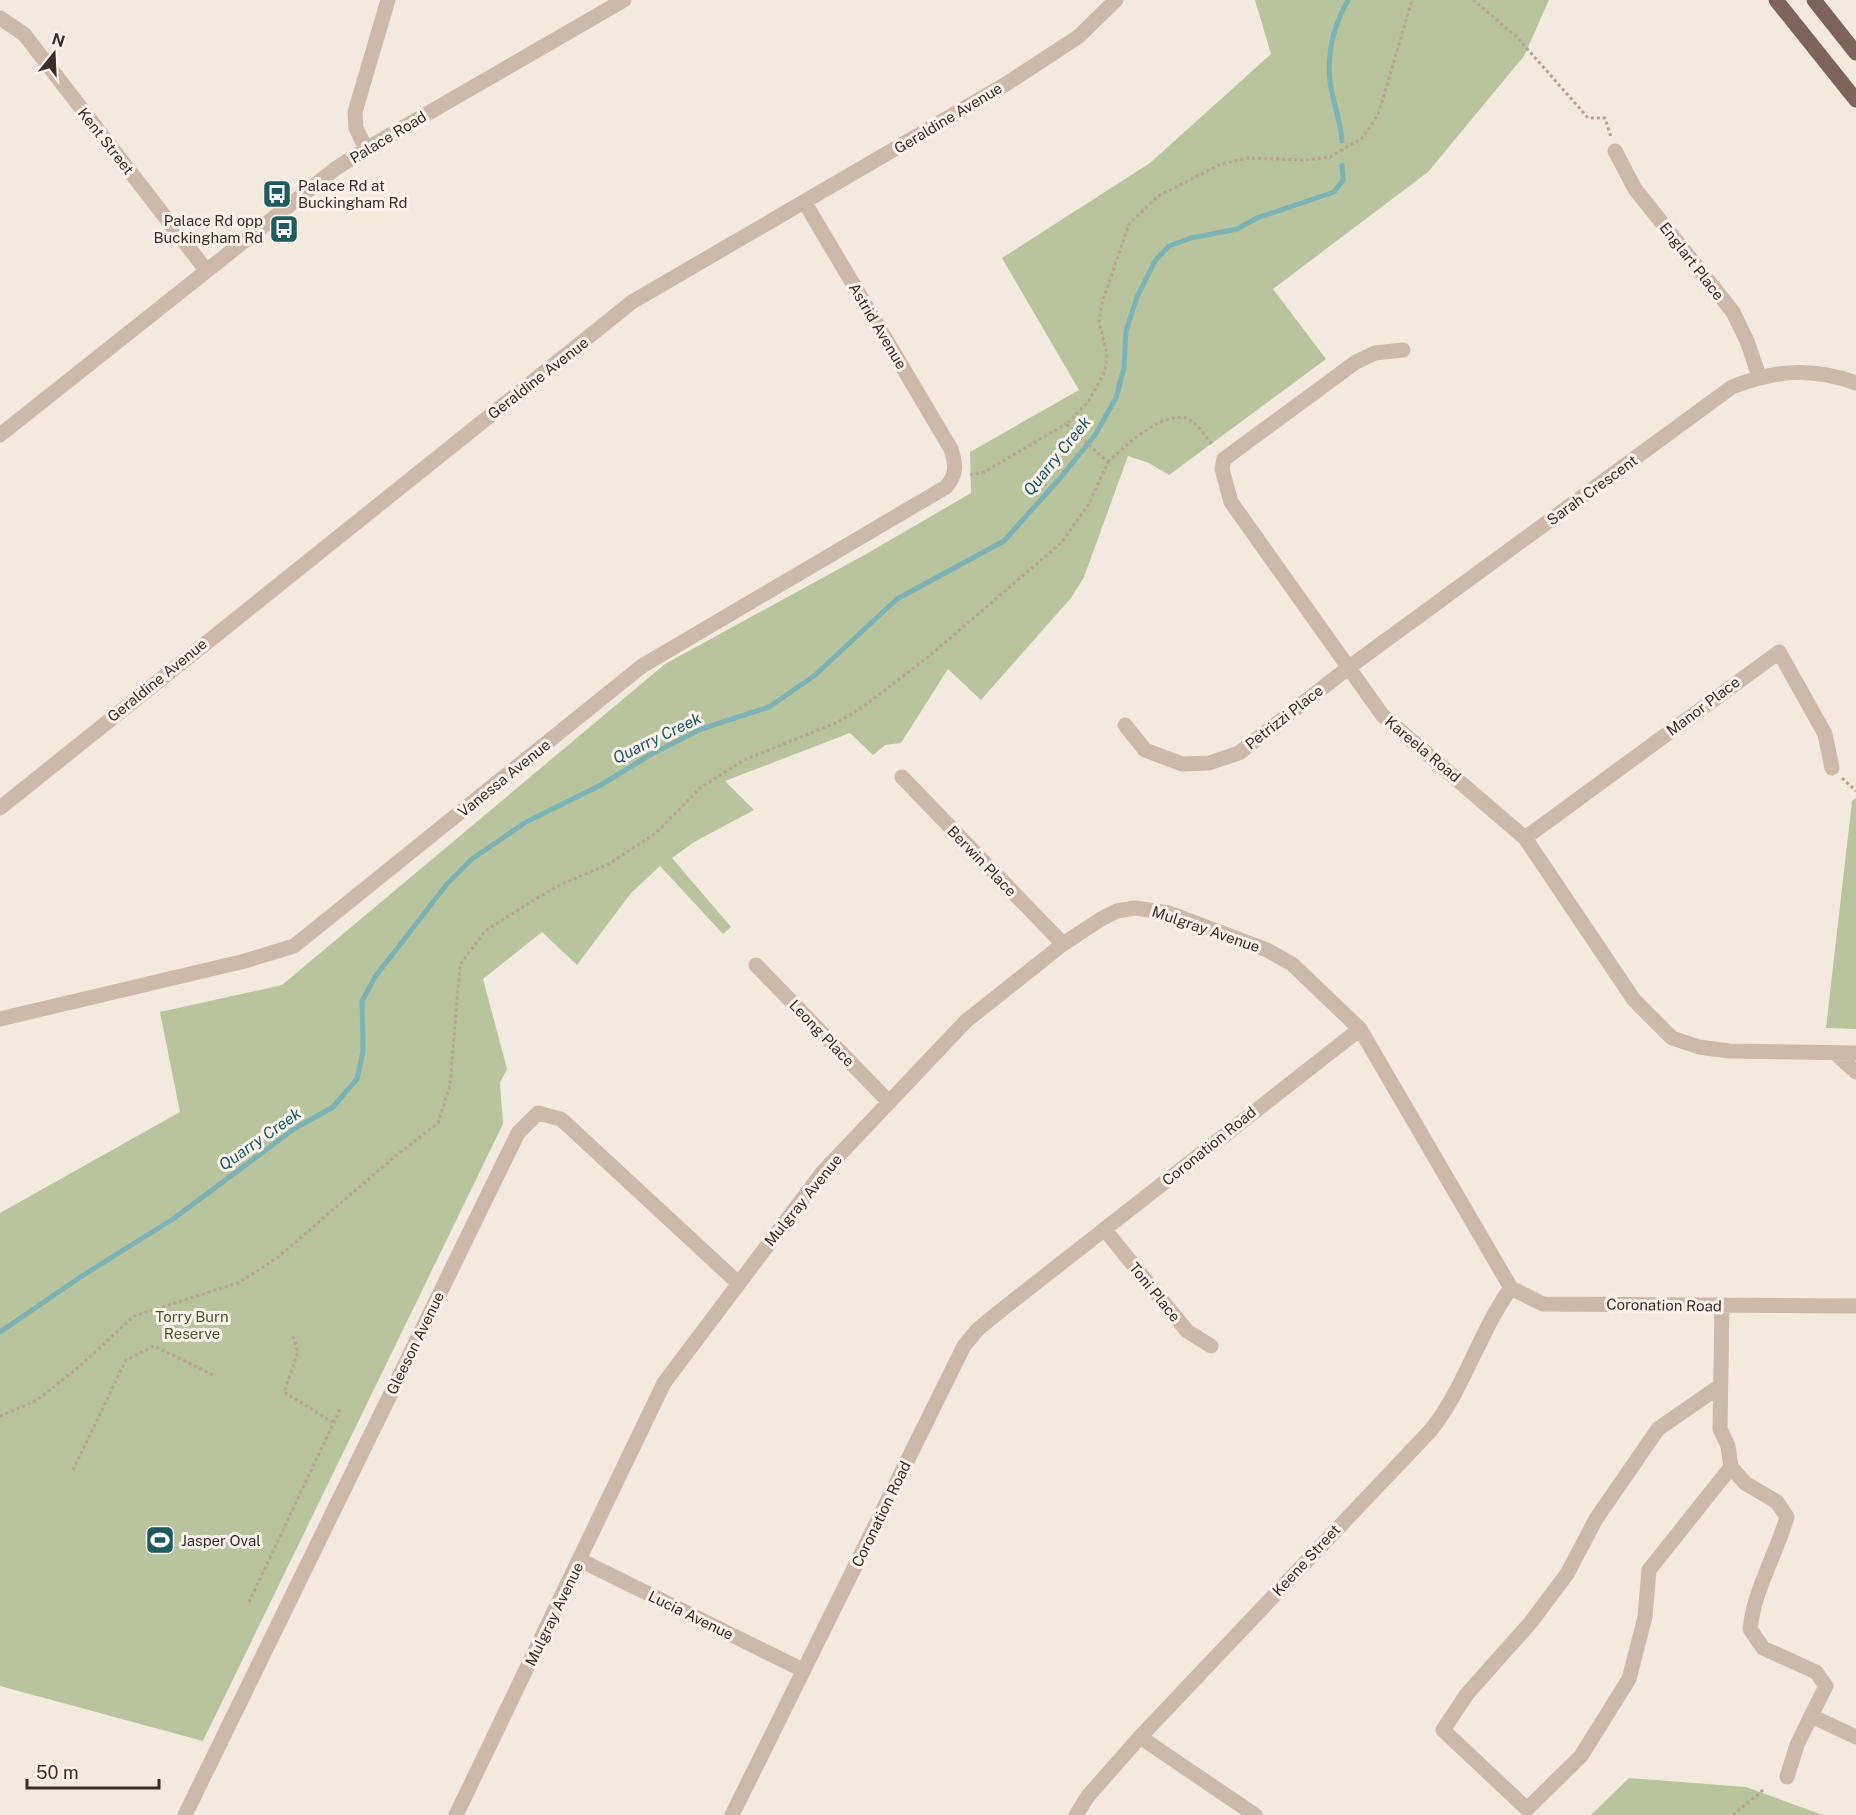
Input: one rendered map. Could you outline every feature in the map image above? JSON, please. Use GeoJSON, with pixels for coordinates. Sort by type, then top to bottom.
{"type":"FeatureCollection","features":[{"type":"Feature","properties":{"kind":"main road"},"geometry":{"type":"LineString","coordinates":[[1776,0],[1856,100]]}},
{"type":"Feature","properties":{"kind":"main road"},"geometry":{"type":"LineString","coordinates":[[1814,0],[1856,53]]}},
{"type":"Feature","properties":{"kind":"street"},"geometry":{"type":"LineString","coordinates":[[366,149],[356,128],[355,112],[388,0]]}},
{"type":"Feature","properties":{"kind":"street","name":"Palace Road"},"geometry":{"type":"LineString","coordinates":[[0,435],[335,170],[366,149],[624,0]]}},
{"type":"Feature","properties":{"kind":"street","name":"Geraldine Avenue"},"geometry":{"type":"LineString","coordinates":[[0,808],[632,302],[1006,84],[1078,37],[1113,1]]}},
{"type":"Feature","properties":{"kind":"street","name":"Kent Street"},"geometry":{"type":"LineString","coordinates":[[0,18],[24,34],[206,270]]}},
{"type":"Feature","properties":{"kind":"street","name":"Englart Place"},"geometry":{"type":"LineString","coordinates":[[1615,151],[1635,189],[1733,312],[1747,341],[1759,376]]}},
{"type":"Feature","properties":{"kind":"street","name":"Astrid Avenue"},"geometry":{"type":"LineString","coordinates":[[805,203],[951,449],[955,464],[954,478]]}},
{"type":"Feature","properties":{"kind":"street"},"geometry":{"type":"LineString","coordinates":[[1224,459],[1356,363],[1375,353],[1403,350]]}},
{"type":"Feature","properties":{"kind":"street","name":"Sarah Crescent"},"geometry":{"type":"LineString","coordinates":[[1348,668],[1732,387],[1759,376],[1794,371],[1820,373],[1856,383]]}},
{"type":"Feature","properties":{"kind":"street","name":"Kareela Road"},"geometry":{"type":"LineString","coordinates":[[1224,459],[1224,478],[1231,502],[1383,716],[1525,838],[1634,1000],[1672,1038],[1699,1047],[1729,1051],[1856,1053]]}},
{"type":"Feature","properties":{"kind":"street","name":"Vanessa Avenue"},"geometry":{"type":"LineString","coordinates":[[0,1019],[245,961],[294,946],[642,666],[878,530],[946,487],[954,478]]}},
{"type":"Feature","properties":{"kind":"street","name":"Manor Place"},"geometry":{"type":"LineString","coordinates":[[1525,838],[1779,652],[1825,734],[1832,768]]}},
{"type":"Feature","properties":{"kind":"street","name":"Petrizzi Place"},"geometry":{"type":"LineString","coordinates":[[1125,725],[1144,750],[1166,760],[1182,764],[1209,763],[1239,753],[1348,668]]}},
{"type":"Feature","properties":{"kind":"street","name":"Berwin Place"},"geometry":{"type":"LineString","coordinates":[[902,777],[1063,944]]}},
{"type":"Feature","properties":{"kind":"street","name":"Mulgray Avenue"},"geometry":{"type":"LineString","coordinates":[[456,1815],[664,1383],[737,1282],[822,1173],[966,1020],[1063,944],[1117,911],[1135,908],[1161,911],[1267,950],[1292,964],[1360,1029]]}},
{"type":"Feature","properties":{"kind":"street","name":"Leong Place"},"geometry":{"type":"LineString","coordinates":[[756,965],[889,1102]]}},
{"type":"Feature","properties":{"kind":"street"},"geometry":{"type":"LineString","coordinates":[[1360,1029],[1511,1288]]}},
{"type":"Feature","properties":{"kind":"street","name":"Coronation Road"},"geometry":{"type":"LineString","coordinates":[[732,1815],[964,1346],[978,1329],[1360,1029]]}},
{"type":"Feature","properties":{"kind":"street"},"geometry":{"type":"LineString","coordinates":[[1835,1053],[1856,1072]]}},
{"type":"Feature","properties":{"kind":"street","name":"Gleeson Avenue"},"geometry":{"type":"LineString","coordinates":[[185,1815],[518,1133],[538,1113],[561,1119],[737,1282]]}},
{"type":"Feature","properties":{"kind":"street","name":"Toni Place"},"geometry":{"type":"LineString","coordinates":[[1105,1230],[1186,1331],[1210,1346]]}},
{"type":"Feature","properties":{"kind":"street","name":"Coronation Road"},"geometry":{"type":"LineString","coordinates":[[1511,1288],[1543,1304],[1856,1306]]}},
{"type":"Feature","properties":{"kind":"street","name":"Keene Street"},"geometry":{"type":"LineString","coordinates":[[1076,1815],[1088,1796],[1140,1737],[1431,1430],[1448,1407],[1498,1306],[1511,1288]]}},
{"type":"Feature","properties":{"kind":"street"},"geometry":{"type":"LineString","coordinates":[[1722,1305],[1720,1429],[1728,1446],[1731,1467],[1745,1483],[1777,1502],[1787,1518],[1780,1543],[1752,1610],[1750,1629],[1763,1648],[1816,1672],[1826,1686],[1797,1745],[1787,1777]]}},
{"type":"Feature","properties":{"kind":"street"},"geometry":{"type":"LineString","coordinates":[[1720,1386],[1658,1429],[1596,1519],[1567,1574],[1531,1622],[1467,1694],[1443,1730],[1527,1809],[1581,1756],[1629,1679],[1645,1617],[1649,1570],[1731,1467]]}},
{"type":"Feature","properties":{"kind":"street","name":"Lucia Avenue"},"geometry":{"type":"LineString","coordinates":[[580,1560],[803,1670]]}},
{"type":"Feature","properties":{"kind":"street"},"geometry":{"type":"LineString","coordinates":[[1811,1716],[1856,1737]]}},
{"type":"Feature","properties":{"kind":"street"},"geometry":{"type":"LineString","coordinates":[[1140,1737],[1255,1815]]}},
{"type":"Feature","properties":{"kind":"path"},"geometry":{"type":"LineString","coordinates":[[954,478],[984,472],[1066,424],[1088,402],[1105,371],[1107,356],[1100,331],[1100,312],[1121,241],[1129,224],[1158,196],[1219,165],[1247,159],[1307,160],[1330,157],[1362,138],[1378,115],[1412,0]]}},
{"type":"Feature","properties":{"kind":"path"},"geometry":{"type":"LineString","coordinates":[[1473,0],[1517,37],[1588,118],[1605,118],[1615,151]]}},
{"type":"Feature","properties":{"kind":"path"},"geometry":{"type":"LineString","coordinates":[[0,1416],[36,1401],[80,1366],[134,1316],[238,1283],[277,1258],[393,1158],[438,1124],[450,1085],[460,966],[485,932],[562,884],[609,864],[656,833],[700,788],[744,760],[838,722],[864,706],[928,657],[1060,543],[1089,504],[1108,462],[1144,432],[1174,417],[1189,419],[1217,448],[1224,459]]}},
{"type":"Feature","properties":{"kind":"path"},"geometry":{"type":"LineString","coordinates":[[1066,424],[1108,462]]}},
{"type":"Feature","properties":{"kind":"path"},"geometry":{"type":"LineString","coordinates":[[293,1336],[298,1352],[284,1392],[334,1423]]}},
{"type":"Feature","properties":{"kind":"path"},"geometry":{"type":"LineString","coordinates":[[73,1470],[126,1360],[154,1346],[213,1375]]}},
{"type":"Feature","properties":{"kind":"path"},"geometry":{"type":"LineString","coordinates":[[249,1602],[341,1407]]}},
{"type":"Feature","properties":{"kind":"path"},"geometry":{"type":"LineString","coordinates":[[1733,1815],[1763,1790]]}},
{"type":"Feature","properties":{"kind":"green space","name":"Torry Burn Reserve"},"geometry":{"type":"Polygon","coordinates":[[[1255,0],[1549,0],[1524,56],[1428,172],[1273,289],[1326,359],[1169,475],[1149,463],[1128,456],[1084,577],[1071,598],[981,700],[948,669],[901,743],[885,745],[873,755],[850,733],[725,781],[754,810],[694,842],[672,858],[731,927],[723,934],[660,866],[631,893],[577,965],[542,932],[483,979],[507,1069],[500,1083],[503,1124],[203,1741],[0,1686],[0,1213],[180,1112],[160,1012],[282,985],[665,664],[868,553],[971,493],[970,452],[1079,390],[1002,258],[1150,163],[1271,54],[1255,0]]]}},
{"type":"Feature","properties":{"kind":"green space"},"geometry":{"type":"Polygon","coordinates":[[[1856,798],[1856,1029],[1826,1028],[1852,801],[1856,798]]]}},
{"type":"Feature","properties":{"kind":"green space"},"geometry":{"type":"Polygon","coordinates":[[[1629,1778],[1746,1787],[1823,1815],[1591,1815],[1629,1778]]]}},
{"type":"Feature","properties":{"kind":"waterway","name":"Quarry Creek"},"geometry":{"type":"LineString","coordinates":[[1342,141],[1329,70],[1335,29],[1348,0]]}},
{"type":"Feature","properties":{"kind":"waterway","name":"Quarry Creek"},"geometry":{"type":"LineString","coordinates":[[0,1332],[85,1274],[173,1219],[294,1129],[333,1107],[357,1079],[363,1051],[362,1001],[375,977],[447,884],[472,859],[526,822],[601,785],[650,755],[701,729],[769,707],[814,676],[897,599],[1004,541],[1095,435],[1116,398],[1124,368],[1126,331],[1137,297],[1155,261],[1169,246],[1191,238],[1237,229],[1257,218],[1334,192],[1343,180],[1342,165]]}},
{"type":"Feature","properties":{"kind":"place","name":"Palace Rd at Buckingham Rd"},"geometry":{"type":"Point","coordinates":[277,194]}},
{"type":"Feature","properties":{"kind":"place","name":"Palace Rd opp Buckingham Rd"},"geometry":{"type":"Point","coordinates":[284,229]}},
{"type":"Feature","properties":{"kind":"place","name":"Jasper Oval"},"geometry":{"type":"Point","coordinates":[160,1540]}}]}
